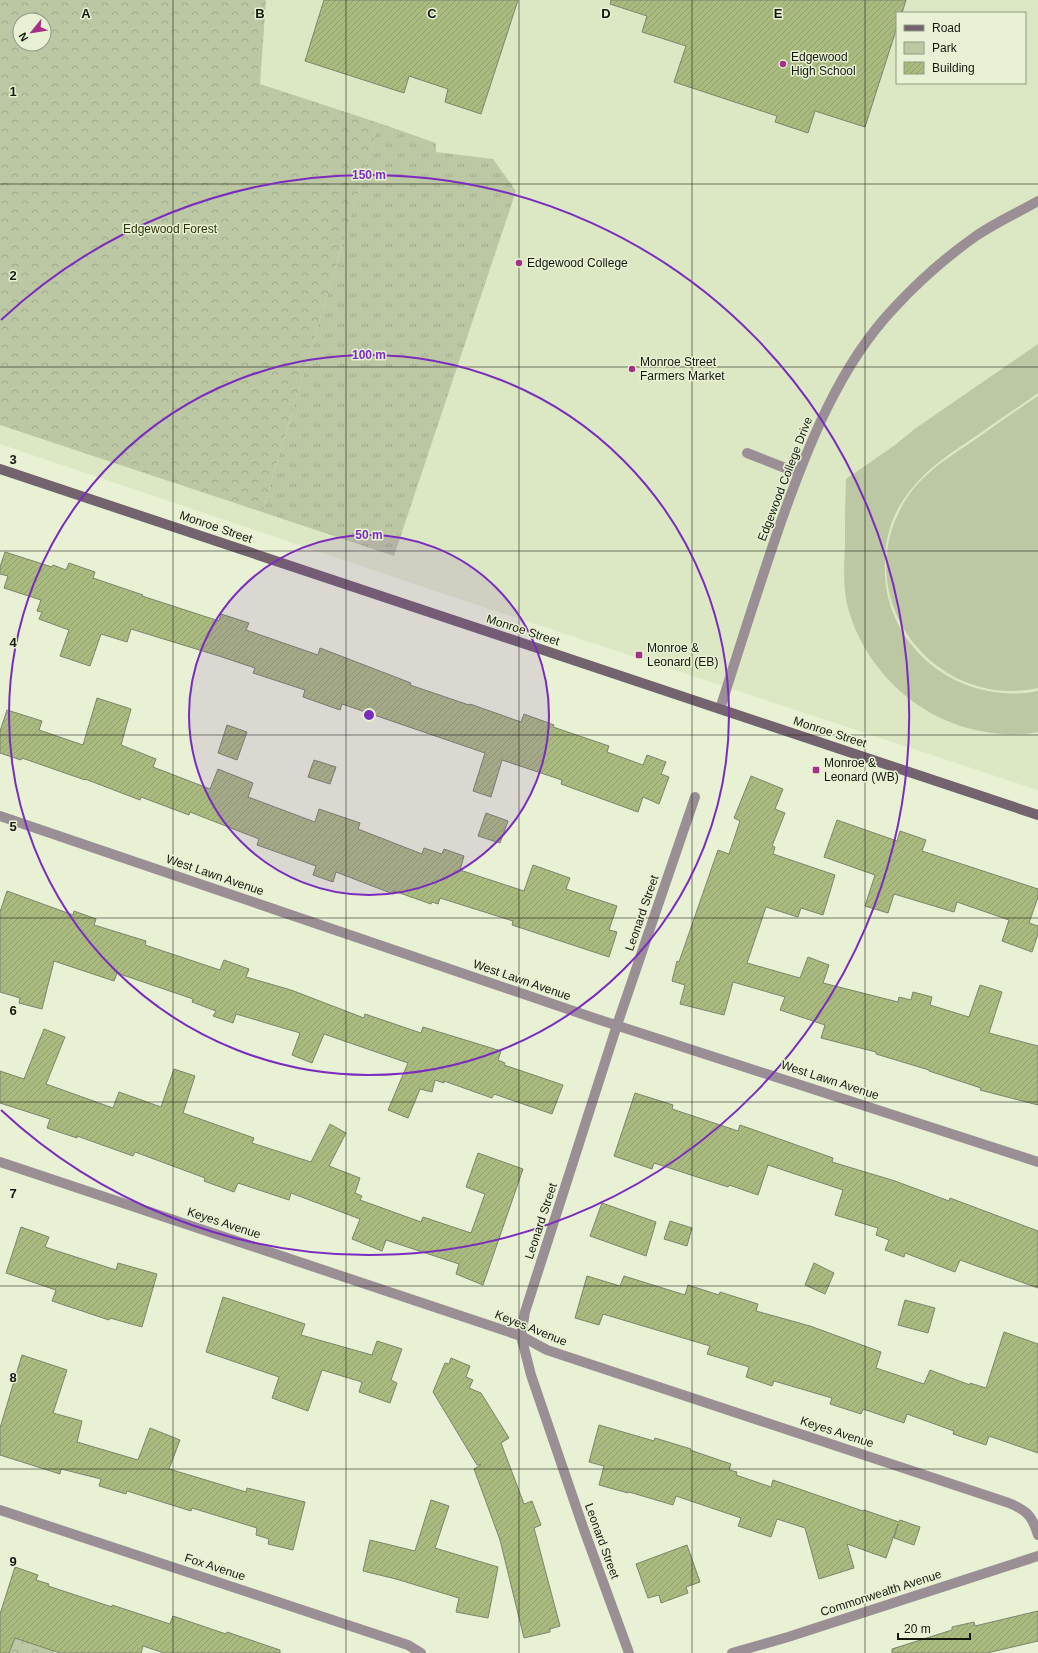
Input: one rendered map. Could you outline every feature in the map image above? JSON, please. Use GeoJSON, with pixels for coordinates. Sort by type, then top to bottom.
{"type":"FeatureCollection","features":[{"type":"Feature","properties":{"kind":"main road","name":"Monroe Street"},"geometry":{"type":"LineString","coordinates":[[0,469],[1038,815]]}},
{"type":"Feature","properties":{"kind":"street","name":"Edgewood College Drive"},"geometry":{"type":"LineString","coordinates":[[720,709],[766,563],[798,473],[823,416],[842,380],[862,348],[893,309],[929,274],[976,236],[1038,201]]}},
{"type":"Feature","properties":{"kind":"street"},"geometry":{"type":"LineString","coordinates":[[747,453],[798,473]]}},
{"type":"Feature","properties":{"kind":"street","name":"Leonard Street"},"geometry":{"type":"LineString","coordinates":[[629,1653],[531,1375],[521,1336],[525,1312],[617,1025],[695,797]]}},
{"type":"Feature","properties":{"kind":"street","name":"West Lawn Avenue"},"geometry":{"type":"LineString","coordinates":[[0,816],[617,1025],[1038,1162]]}},
{"type":"Feature","properties":{"kind":"street","name":"Keyes Avenue"},"geometry":{"type":"LineString","coordinates":[[0,1162],[521,1336],[547,1350],[1021,1508],[1030,1516],[1038,1535]]}},
{"type":"Feature","properties":{"kind":"street","name":"Fox Avenue"},"geometry":{"type":"LineString","coordinates":[[0,1510],[408,1645],[420,1653]]}},
{"type":"Feature","properties":{"kind":"street","name":"Commonwealth Avenue"},"geometry":{"type":"LineString","coordinates":[[732,1653],[788,1637],[1038,1556]]}},
{"type":"Feature","properties":{"kind":"shaded area","name":"Edgewood College"},"geometry":{"type":"Polygon","coordinates":[[[0,0],[1038,0],[1038,790],[435,591],[0,444],[0,0]]]}},
{"type":"Feature","properties":{"kind":"green space","name":"Edgewood Forest"},"geometry":{"type":"Polygon","coordinates":[[[0,0],[266,0],[260,84],[379,123],[262,512],[0,425],[0,0]]]}},
{"type":"Feature","properties":{"kind":"green space"},"geometry":{"type":"Polygon","coordinates":[[[379,123],[436,143],[436,152],[493,159],[516,191],[394,556],[262,512],[379,123]]]}},
{"type":"Feature","properties":{"kind":"green space"},"geometry":{"type":"Polygon","coordinates":[[[1038,344],[1038,393],[953,452],[924,475],[899,507],[890,527],[886,549],[885,563],[887,593],[896,620],[911,644],[930,664],[953,679],[980,689],[1008,693],[1038,691],[1038,732],[998,734],[967,728],[943,719],[921,707],[900,691],[882,673],[867,652],[855,629],[847,604],[844,582],[846,479],[895,445],[916,428],[1038,344]]]}},
{"type":"Feature","properties":{"kind":"green space"},"geometry":{"type":"Polygon","coordinates":[[[1038,396],[1038,688],[1001,690],[967,683],[937,666],[913,642],[896,613],[887,580],[888,545],[900,510],[914,488],[923,478],[943,462],[1038,396]]]}},
{"type":"Feature","properties":{"kind":"green space"},"geometry":{"type":"Polygon","coordinates":[[[0,1617],[67,1645],[53,1653],[0,1653],[0,1617]]]}},
{"type":"Feature","properties":{"kind":"building"},"geometry":{"type":"Polygon","coordinates":[[[324,0],[518,0],[481,114],[445,102],[448,89],[409,76],[404,93],[305,61],[324,0]]]}},
{"type":"Feature","properties":{"kind":"building","name":"Edgewood High School"},"geometry":{"type":"Polygon","coordinates":[[[611,0],[906,0],[902,12],[896,12],[896,30],[865,127],[815,111],[808,133],[775,122],[777,116],[674,82],[686,46],[642,32],[647,16],[610,4],[611,0]]]}},
{"type":"Feature","properties":{"kind":"building"},"geometry":{"type":"Polygon","coordinates":[[[5,552],[66,570],[69,563],[95,572],[93,578],[143,595],[142,596],[219,621],[221,614],[249,623],[246,630],[318,655],[320,648],[411,683],[410,685],[521,722],[524,714],[554,725],[553,727],[609,746],[607,752],[643,765],[647,755],[666,762],[661,774],[669,777],[659,804],[643,797],[638,812],[561,784],[562,780],[502,760],[491,797],[473,791],[485,753],[342,704],[340,710],[303,697],[305,690],[253,673],[255,668],[219,656],[131,629],[127,642],[101,634],[90,666],[60,656],[69,630],[39,619],[42,612],[37,611],[41,600],[4,588],[8,576],[0,574],[0,567],[5,552]]]}},
{"type":"Feature","properties":{"kind":"building"},"geometry":{"type":"Polygon","coordinates":[[[97,698],[131,709],[121,745],[156,759],[153,767],[210,789],[218,769],[253,783],[248,797],[315,822],[319,809],[360,823],[358,829],[422,854],[424,848],[442,854],[444,849],[464,856],[460,870],[524,891],[533,865],[570,878],[566,889],[617,906],[609,930],[617,932],[609,957],[512,925],[513,921],[440,898],[438,904],[432,902],[431,904],[394,891],[393,894],[336,872],[333,882],[313,875],[316,866],[257,845],[259,839],[190,812],[189,815],[141,797],[140,800],[85,779],[22,758],[21,760],[0,753],[0,731],[7,710],[42,721],[39,730],[83,745],[97,698]]]}},
{"type":"Feature","properties":{"kind":"building"},"geometry":{"type":"Polygon","coordinates":[[[227,725],[247,732],[237,760],[218,753],[227,725]]]}},
{"type":"Feature","properties":{"kind":"building"},"geometry":{"type":"Polygon","coordinates":[[[314,760],[336,767],[330,784],[308,777],[314,760]]]}},
{"type":"Feature","properties":{"kind":"building"},"geometry":{"type":"Polygon","coordinates":[[[751,776],[783,789],[775,809],[785,813],[772,846],[775,847],[773,854],[835,875],[823,915],[801,908],[798,917],[766,907],[747,963],[800,978],[808,957],[829,965],[823,983],[898,1002],[899,997],[911,1000],[913,992],[932,997],[930,1005],[969,1017],[980,985],[1002,992],[989,1033],[1038,1046],[1038,1105],[980,1090],[981,1088],[876,1054],[876,1052],[821,1038],[825,1025],[780,1010],[785,997],[733,982],[724,1015],[680,1004],[685,985],[672,981],[677,961],[679,962],[718,850],[729,854],[740,821],[734,818],[751,776]]]}},
{"type":"Feature","properties":{"kind":"building"},"geometry":{"type":"Polygon","coordinates":[[[486,813],[508,821],[500,843],[478,836],[486,813]]]}},
{"type":"Feature","properties":{"kind":"building"},"geometry":{"type":"Polygon","coordinates":[[[837,820],[897,841],[900,831],[926,840],[922,851],[1038,889],[1038,897],[1029,923],[1038,926],[1038,934],[1032,952],[1002,941],[1009,920],[957,902],[954,912],[894,894],[888,913],[865,906],[875,875],[824,857],[837,820]]]}},
{"type":"Feature","properties":{"kind":"building"},"geometry":{"type":"Polygon","coordinates":[[[7,891],[73,915],[74,911],[96,919],[94,925],[146,941],[145,945],[220,970],[224,960],[249,969],[246,977],[291,990],[364,1018],[365,1014],[421,1033],[423,1027],[501,1051],[498,1060],[505,1063],[504,1065],[563,1085],[552,1114],[494,1094],[492,1098],[444,1081],[444,1083],[435,1080],[432,1092],[420,1089],[408,1118],[388,1110],[408,1063],[324,1034],[312,1063],[292,1055],[300,1033],[236,1014],[233,1023],[213,1016],[216,1011],[192,1002],[193,999],[117,973],[114,981],[54,961],[42,1009],[19,1003],[20,998],[0,992],[0,912],[7,891]]]}},
{"type":"Feature","properties":{"kind":"building"},"geometry":{"type":"Polygon","coordinates":[[[44,1029],[65,1037],[46,1084],[113,1108],[119,1092],[161,1107],[174,1069],[195,1076],[183,1113],[254,1138],[252,1143],[311,1162],[330,1124],[346,1133],[329,1166],[360,1178],[355,1193],[362,1196],[360,1200],[421,1222],[423,1217],[471,1233],[485,1194],[466,1187],[478,1153],[523,1169],[483,1285],[456,1274],[459,1264],[386,1240],[382,1251],[352,1239],[360,1219],[291,1193],[289,1200],[238,1183],[234,1192],[204,1181],[205,1178],[135,1152],[133,1156],[77,1136],[77,1138],[47,1128],[50,1119],[0,1103],[0,1071],[24,1079],[44,1029]]]}},
{"type":"Feature","properties":{"kind":"building"},"geometry":{"type":"Polygon","coordinates":[[[635,1093],[673,1105],[672,1109],[738,1131],[740,1125],[833,1158],[832,1162],[895,1181],[949,1201],[950,1198],[1038,1231],[1038,1288],[960,1260],[955,1272],[905,1253],[904,1257],[885,1250],[889,1240],[876,1235],[878,1228],[835,1215],[843,1190],[768,1165],[758,1195],[654,1163],[652,1169],[614,1156],[635,1093]]]}},
{"type":"Feature","properties":{"kind":"building"},"geometry":{"type":"Polygon","coordinates":[[[602,1203],[656,1222],[646,1256],[590,1236],[602,1203]]]}},
{"type":"Feature","properties":{"kind":"building"},"geometry":{"type":"Polygon","coordinates":[[[670,1221],[692,1228],[687,1246],[664,1239],[670,1221]]]}},
{"type":"Feature","properties":{"kind":"building"},"geometry":{"type":"Polygon","coordinates":[[[21,1227],[49,1237],[45,1247],[116,1270],[118,1263],[157,1274],[142,1327],[110,1318],[109,1320],[52,1301],[56,1290],[6,1273],[21,1227]]]}},
{"type":"Feature","properties":{"kind":"building"},"geometry":{"type":"Polygon","coordinates":[[[814,1263],[834,1273],[825,1294],[805,1285],[814,1263]]]}},
{"type":"Feature","properties":{"kind":"building"},"geometry":{"type":"Polygon","coordinates":[[[587,1276],[620,1286],[624,1276],[685,1295],[688,1285],[719,1295],[720,1292],[758,1304],[756,1311],[810,1326],[881,1352],[876,1368],[924,1384],[930,1370],[970,1385],[970,1383],[986,1388],[1004,1332],[1038,1344],[1038,1453],[989,1436],[986,1445],[953,1434],[954,1431],[907,1414],[904,1423],[863,1409],[861,1414],[830,1404],[832,1398],[774,1381],[772,1386],[746,1377],[749,1367],[707,1354],[710,1346],[603,1314],[599,1325],[575,1318],[587,1276]]]}},
{"type":"Feature","properties":{"kind":"building"},"geometry":{"type":"Polygon","coordinates":[[[223,1297],[305,1324],[301,1335],[372,1355],[377,1341],[402,1349],[391,1380],[397,1383],[390,1403],[359,1392],[362,1382],[322,1370],[308,1411],[272,1398],[279,1377],[206,1352],[223,1297]]]}},
{"type":"Feature","properties":{"kind":"building"},"geometry":{"type":"Polygon","coordinates":[[[905,1300],[935,1308],[928,1333],[898,1325],[905,1300]]]}},
{"type":"Feature","properties":{"kind":"building"},"geometry":{"type":"Polygon","coordinates":[[[22,1355],[67,1370],[53,1413],[82,1421],[77,1442],[138,1460],[150,1428],[180,1440],[169,1469],[246,1492],[247,1488],[305,1502],[293,1550],[268,1544],[269,1539],[256,1535],[257,1528],[192,1508],[191,1511],[127,1491],[126,1494],[99,1486],[101,1479],[61,1469],[60,1474],[0,1455],[0,1428],[22,1355]]]}},
{"type":"Feature","properties":{"kind":"building"},"geometry":{"type":"Polygon","coordinates":[[[451,1358],[470,1366],[466,1377],[473,1380],[469,1388],[481,1393],[509,1438],[501,1443],[524,1504],[532,1501],[541,1525],[534,1528],[560,1626],[550,1629],[550,1632],[524,1638],[500,1540],[474,1469],[481,1465],[477,1465],[433,1392],[445,1363],[449,1364],[451,1358]]]}},
{"type":"Feature","properties":{"kind":"building"},"geometry":{"type":"Polygon","coordinates":[[[599,1425],[654,1441],[655,1438],[691,1449],[690,1450],[731,1464],[729,1470],[737,1472],[736,1475],[771,1487],[773,1480],[863,1511],[864,1510],[899,1522],[900,1520],[920,1527],[914,1545],[894,1538],[898,1524],[886,1558],[847,1544],[854,1568],[819,1579],[805,1528],[777,1519],[771,1537],[738,1526],[741,1518],[676,1496],[673,1505],[599,1485],[604,1466],[589,1462],[599,1425]]]}},
{"type":"Feature","properties":{"kind":"building"},"geometry":{"type":"Polygon","coordinates":[[[431,1500],[449,1506],[435,1548],[498,1567],[488,1618],[456,1612],[459,1598],[396,1579],[363,1571],[370,1540],[415,1551],[431,1500]]]}},
{"type":"Feature","properties":{"kind":"building"},"geometry":{"type":"Polygon","coordinates":[[[687,1545],[700,1582],[686,1587],[688,1593],[661,1603],[659,1595],[648,1598],[636,1564],[687,1545]]]}},
{"type":"Feature","properties":{"kind":"building"},"geometry":{"type":"Polygon","coordinates":[[[15,1567],[38,1575],[36,1580],[49,1584],[48,1586],[112,1607],[112,1605],[170,1624],[173,1616],[280,1650],[280,1653],[164,1653],[143,1646],[141,1653],[60,1653],[15,1638],[9,1653],[0,1653],[0,1614],[15,1567]]]}},
{"type":"Feature","properties":{"kind":"building"},"geometry":{"type":"Polygon","coordinates":[[[1038,1611],[1038,1641],[987,1653],[892,1653],[892,1649],[952,1630],[952,1627],[974,1622],[975,1626],[1038,1611]]]}},
{"type":"Feature","properties":{"kind":"place","name":"Edgewood High School"},"geometry":{"type":"Point","coordinates":[783,64]}},
{"type":"Feature","properties":{"kind":"place","name":"Edgewood College"},"geometry":{"type":"Point","coordinates":[519,263]}},
{"type":"Feature","properties":{"kind":"place","name":"Monroe Street Farmers Market"},"geometry":{"type":"Point","coordinates":[632,369]}},
{"type":"Feature","properties":{"kind":"place","name":"Monroe & Leonard (EB)"},"geometry":{"type":"Point","coordinates":[639,655]}},
{"type":"Feature","properties":{"kind":"place","name":"Monroe & Leonard (WB)"},"geometry":{"type":"Point","coordinates":[816,770]}}]}
